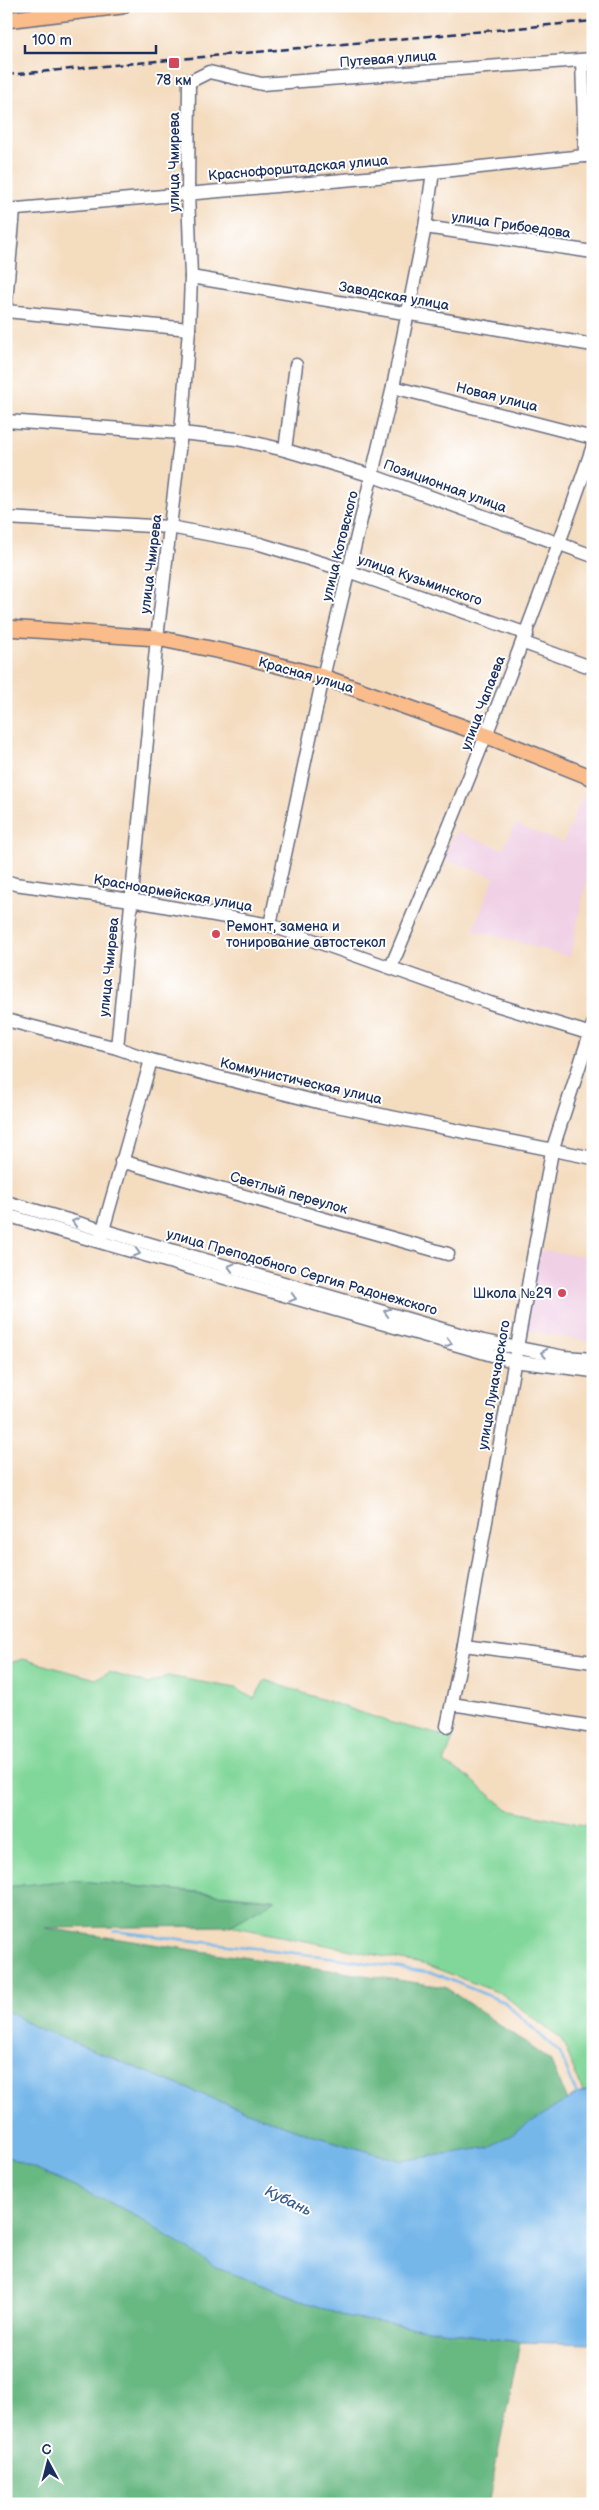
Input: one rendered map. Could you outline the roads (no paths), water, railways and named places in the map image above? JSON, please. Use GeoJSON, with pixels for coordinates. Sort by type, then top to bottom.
{"type":"FeatureCollection","features":[{"type":"Feature","properties":{"kind":"main road"},"geometry":{"type":"LineString","coordinates":[[6,20],[122,6]]}},
{"type":"Feature","properties":{"kind":"main road","name":"Красная улица"},"geometry":{"type":"LineString","coordinates":[[6,628],[157,638],[235,654],[323,677],[485,735],[593,778]]}},
{"type":"Feature","properties":{"kind":"street","name":"Путевая улица"},"geometry":{"type":"LineString","coordinates":[[189,82],[209,72],[262,84],[588,59]]}},
{"type":"Feature","properties":{"kind":"street"},"geometry":{"type":"LineString","coordinates":[[588,59],[589,156]]}},
{"type":"Feature","properties":{"kind":"street","name":"улица Чмирева"},"geometry":{"type":"LineString","coordinates":[[117,1048],[157,638],[181,433],[189,329],[191,277],[188,192],[189,82]]}},
{"type":"Feature","properties":{"kind":"street","name":"Краснофорштадская улица"},"geometry":{"type":"LineString","coordinates":[[10,210],[589,156]]}},
{"type":"Feature","properties":{"kind":"street","name":"улица Котовского"},"geometry":{"type":"LineString","coordinates":[[270,925],[323,677],[373,476],[393,386],[425,227],[433,172]]}},
{"type":"Feature","properties":{"kind":"street"},"geometry":{"type":"LineString","coordinates":[[6,302],[10,210]]}},
{"type":"Feature","properties":{"kind":"street","name":"улица Грибоедова"},"geometry":{"type":"LineString","coordinates":[[425,227],[593,252]]}},
{"type":"Feature","properties":{"kind":"street","name":"Заводская улица"},"geometry":{"type":"LineString","coordinates":[[191,277],[593,345]]}},
{"type":"Feature","properties":{"kind":"street"},"geometry":{"type":"LineString","coordinates":[[6,311],[189,329]]}},
{"type":"Feature","properties":{"kind":"street"},"geometry":{"type":"LineString","coordinates":[[285,450],[296,365]]}},
{"type":"Feature","properties":{"kind":"street","name":"Новая улица"},"geometry":{"type":"LineString","coordinates":[[393,386],[592,446]]}},
{"type":"Feature","properties":{"kind":"street","name":"Позиционная улица"},"geometry":{"type":"LineString","coordinates":[[6,421],[181,433],[237,440],[285,450],[373,476],[593,556]]}},
{"type":"Feature","properties":{"kind":"street","name":"улица Чапаева"},"geometry":{"type":"LineString","coordinates":[[391,967],[474,769],[485,735],[526,638],[592,446]]}},
{"type":"Feature","properties":{"kind":"street","name":"улица Кузьминского"},"geometry":{"type":"LineString","coordinates":[[6,518],[170,527],[260,544],[348,571],[526,638],[593,668]]}},
{"type":"Feature","properties":{"kind":"street","name":"Красноармейская улица"},"geometry":{"type":"LineString","coordinates":[[6,881],[15,884],[131,900],[270,925],[490,1003],[590,1029]]}},
{"type":"Feature","properties":{"kind":"street","name":"Коммунистическая улица"},"geometry":{"type":"LineString","coordinates":[[6,1020],[117,1048],[151,1060],[322,1103],[593,1158]]}},
{"type":"Feature","properties":{"kind":"street","name":"улица Луначарского"},"geometry":{"type":"LineString","coordinates":[[447,1726],[464,1645],[552,1151],[590,1029]]}},
{"type":"Feature","properties":{"kind":"street"},"geometry":{"type":"LineString","coordinates":[[101,1236],[151,1060]]}},
{"type":"Feature","properties":{"kind":"street","name":"Светлый переулок"},"geometry":{"type":"LineString","coordinates":[[121,1161],[448,1254]]}},
{"type":"Feature","properties":{"kind":"street","name":"улица Преподобного Сергия Радонежского"},"geometry":{"type":"LineString","coordinates":[[6,1202],[101,1236],[514,1361],[593,1371]]}},
{"type":"Feature","properties":{"kind":"street","name":"улица Преподобного Сергия Радонежского"},"geometry":{"type":"LineString","coordinates":[[6,1215],[101,1236],[483,1341],[516,1348],[593,1359]]}},
{"type":"Feature","properties":{"kind":"street"},"geometry":{"type":"LineString","coordinates":[[464,1645],[593,1662]]}},
{"type":"Feature","properties":{"kind":"street"},"geometry":{"type":"LineString","coordinates":[[452,1704],[593,1727]]}},
{"type":"Feature","properties":{"kind":"water","name":"Кубань"},"geometry":{"type":"Polygon","coordinates":[[[6,2011],[33,2026],[231,2106],[310,2135],[402,2161],[490,2147],[577,2094],[593,2089],[593,2344],[520,2342],[349,2318],[217,2268],[130,2212],[6,2156],[6,2011]]]}},
{"type":"Feature","properties":{"kind":"waterway"},"geometry":{"type":"LineString","coordinates":[[114,1931],[336,1958],[433,1973],[504,2002],[560,2053],[578,2098]]}},
{"type":"Feature","properties":{"kind":"railway"},"geometry":{"type":"LineString","coordinates":[[6,75],[593,21]]}},
{"type":"Feature","properties":{"kind":"place","name":"78 км"},"geometry":{"type":"Point","coordinates":[174,63]}},
{"type":"Feature","properties":{"kind":"place","name":"Ремонт, замена и тонирование автостекол"},"geometry":{"type":"Point","coordinates":[216,934]}},
{"type":"Feature","properties":{"kind":"place","name":"Школа №29"},"geometry":{"type":"Point","coordinates":[562,1293]}}]}
